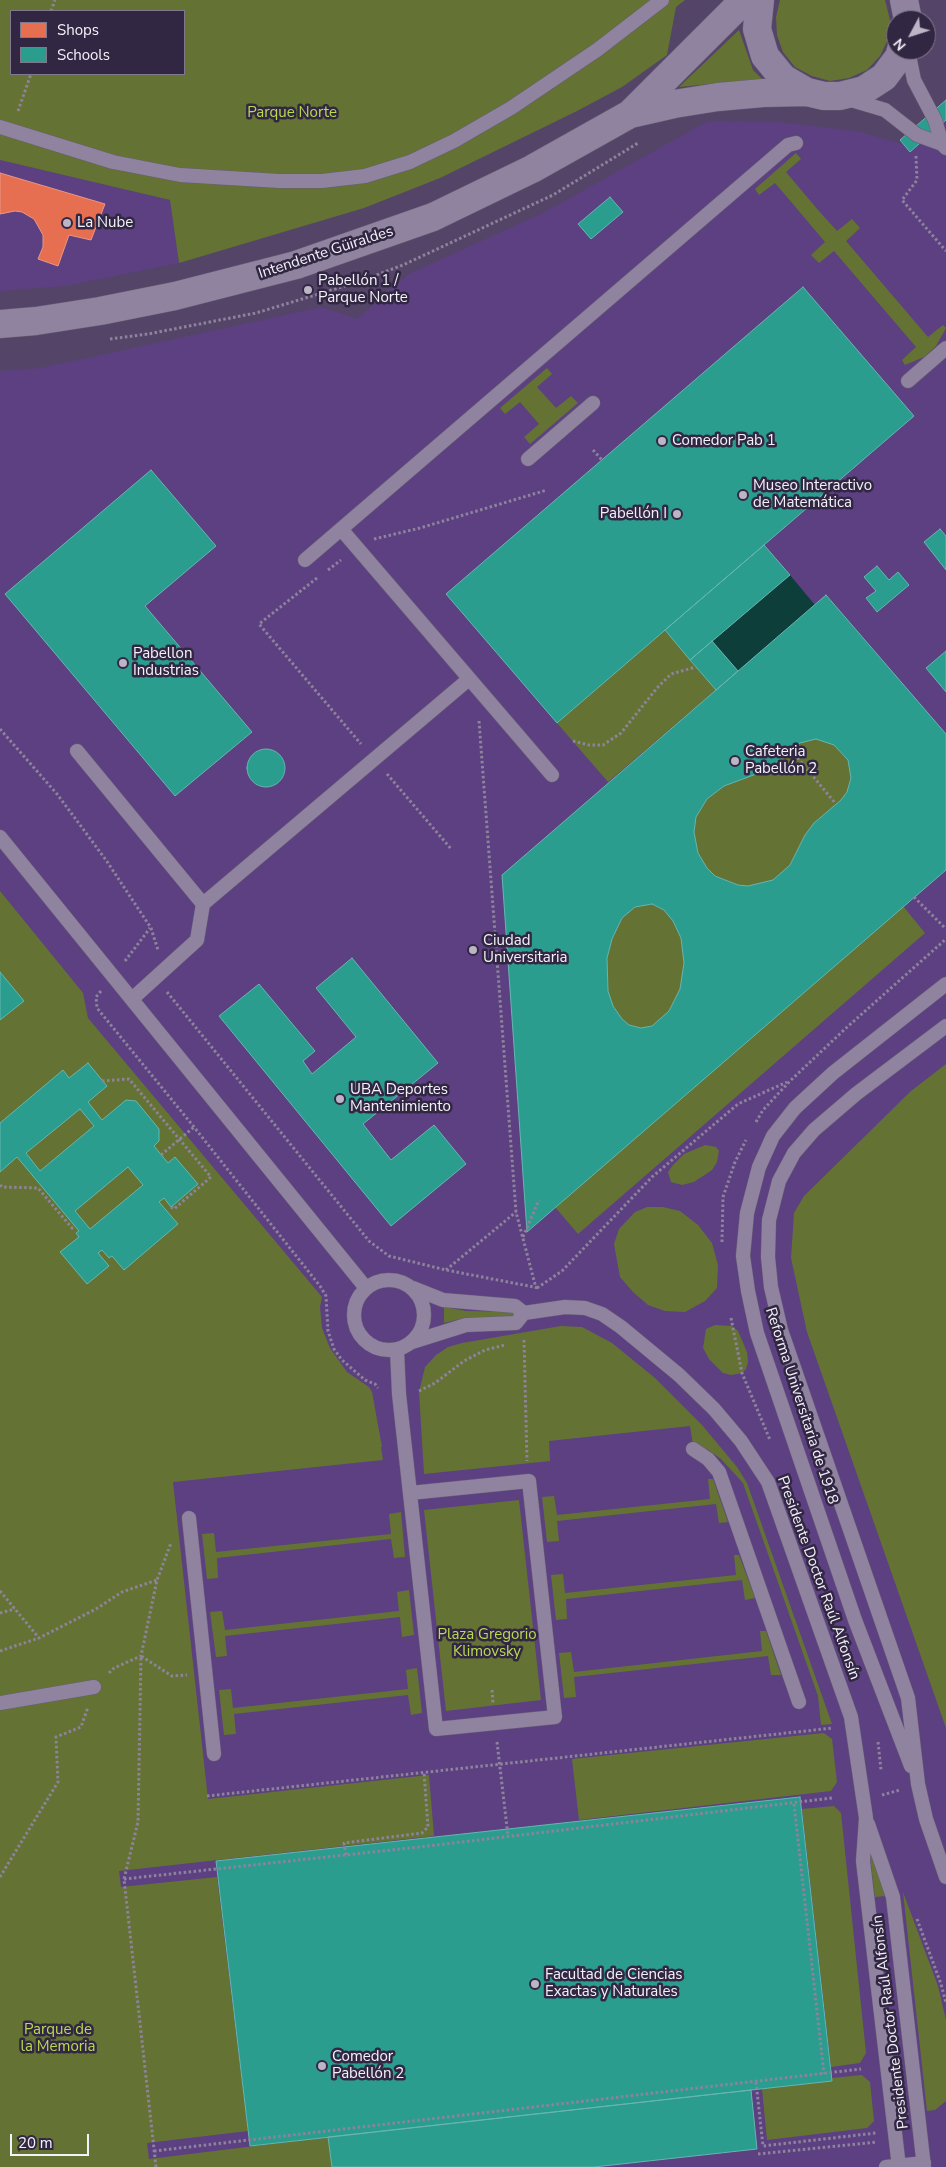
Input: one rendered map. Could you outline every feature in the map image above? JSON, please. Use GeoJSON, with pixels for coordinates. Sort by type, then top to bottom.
{"type":"FeatureCollection","features":[{"type":"Feature","properties":{"kind":"main road","name":"Intendente Güiraldes"},"geometry":{"type":"LineString","coordinates":[[0,324],[91,312],[175,296],[296,265],[433,217],[532,169],[630,114],[744,0]]}},
{"type":"Feature","properties":{"kind":"main road"},"geometry":{"type":"LineString","coordinates":[[760,0],[757,29],[765,56],[783,78],[807,92],[824,96],[840,96],[864,90],[884,76],[897,60]]}},
{"type":"Feature","properties":{"kind":"main road","name":"Intendente Güiraldes"},"geometry":{"type":"LineString","coordinates":[[630,114],[718,97],[807,92]]}},
{"type":"Feature","properties":{"kind":"lane"},"geometry":{"type":"LineString","coordinates":[[6,130],[113,162],[180,175],[287,181],[322,181],[365,176],[410,162],[454,141],[503,113],[597,50],[662,0]]}},
{"type":"Feature","properties":{"kind":"lane"},"geometry":{"type":"LineString","coordinates":[[910,60],[914,80],[935,120],[944,146]]}},
{"type":"Feature","properties":{"kind":"lane"},"geometry":{"type":"LineString","coordinates":[[840,96],[885,110],[902,121],[917,135],[944,146]]}},
{"type":"Feature","properties":{"kind":"lane"},"geometry":{"type":"LineString","coordinates":[[305,560],[788,145],[796,143]]}},
{"type":"Feature","properties":{"kind":"lane"},"geometry":{"type":"LineString","coordinates":[[908,381],[946,348]]}},
{"type":"Feature","properties":{"kind":"lane"},"geometry":{"type":"LineString","coordinates":[[528,459],[593,403]]}},
{"type":"Feature","properties":{"kind":"lane"},"geometry":{"type":"LineString","coordinates":[[341,529],[552,775]]}},
{"type":"Feature","properties":{"kind":"lane"},"geometry":{"type":"LineString","coordinates":[[132,998],[197,940],[203,904],[469,679]]}},
{"type":"Feature","properties":{"kind":"lane"},"geometry":{"type":"LineString","coordinates":[[77,751],[203,904]]}},
{"type":"Feature","properties":{"kind":"lane"},"geometry":{"type":"LineString","coordinates":[[0,837],[366,1288]]}},
{"type":"Feature","properties":{"kind":"lane","name":"Reforma Universitaria de 1918"},"geometry":{"type":"LineString","coordinates":[[918,1784],[886,1706],[855,1620],[757,1333],[743,1256],[747,1213],[758,1167],[773,1136],[795,1108],[833,1073],[946,984]]}},
{"type":"Feature","properties":{"kind":"lane","name":"Reforma Universitaria de 1918"},"geometry":{"type":"LineString","coordinates":[[946,1026],[856,1094],[814,1130],[794,1154],[779,1180],[771,1212],[768,1257],[771,1287],[782,1330],[908,1698],[918,1784],[926,1819],[946,1877]]}},
{"type":"Feature","properties":{"kind":"lane"},"geometry":{"type":"LineString","coordinates":[[413,1288],[420,1298],[424,1309],[424,1321],[420,1333],[412,1342],[397,1350],[385,1350],[374,1347],[364,1340],[357,1331],[354,1308],[358,1297],[366,1288],[379,1281],[394,1280],[443,1300],[515,1306],[524,1314]]}},
{"type":"Feature","properties":{"kind":"lane","name":"Presidente Doctor Raúl Alfonsín"},"geometry":{"type":"LineString","coordinates":[[412,1342],[466,1325],[516,1323],[524,1314],[565,1307],[585,1308],[602,1314],[621,1327],[679,1375],[714,1409],[741,1441],[768,1482],[851,1717],[866,1818],[893,1897],[924,2165]]}},
{"type":"Feature","properties":{"kind":"lane"},"geometry":{"type":"LineString","coordinates":[[397,1350],[399,1394],[410,1494],[436,1729],[555,1717],[529,1481],[410,1494]]}},
{"type":"Feature","properties":{"kind":"lane"},"geometry":{"type":"LineString","coordinates":[[693,1449],[708,1459],[719,1472],[799,1702]]}},
{"type":"Feature","properties":{"kind":"lane"},"geometry":{"type":"LineString","coordinates":[[189,1518],[214,1754]]}},
{"type":"Feature","properties":{"kind":"lane"},"geometry":{"type":"LineString","coordinates":[[0,1703],[94,1687]]}},
{"type":"Feature","properties":{"kind":"lane","name":"Presidente Doctor Raúl Alfonsín"},"geometry":{"type":"LineString","coordinates":[[866,1818],[863,1861],[895,2167]]}},
{"type":"Feature","properties":{"kind":"lane"},"geometry":{"type":"LineString","coordinates":[[895,2167],[924,2165]]}},
{"type":"Feature","properties":{"kind":"path"},"geometry":{"type":"LineString","coordinates":[[6,130],[31,75]]}},
{"type":"Feature","properties":{"kind":"path"},"geometry":{"type":"LineString","coordinates":[[913,149],[916,156],[918,180],[902,200],[946,251]]}},
{"type":"Feature","properties":{"kind":"path"},"geometry":{"type":"LineString","coordinates":[[593,450],[602,460]]}},
{"type":"Feature","properties":{"kind":"path"},"geometry":{"type":"LineString","coordinates":[[367,541],[420,528],[547,490]]}},
{"type":"Feature","properties":{"kind":"path"},"geometry":{"type":"LineString","coordinates":[[325,572],[347,555]]}},
{"type":"Feature","properties":{"kind":"path"},"geometry":{"type":"LineString","coordinates":[[318,578],[259,624],[366,750]]}},
{"type":"Feature","properties":{"kind":"path"},"geometry":{"type":"LineString","coordinates":[[573,741],[589,745],[603,745],[621,733],[657,688],[671,674],[696,667]]}},
{"type":"Feature","properties":{"kind":"path"},"geometry":{"type":"LineString","coordinates":[[478,717],[516,1212],[536,1288]]}},
{"type":"Feature","properties":{"kind":"path"},"geometry":{"type":"LineString","coordinates":[[0,729],[57,794],[106,860],[151,928],[167,993],[369,1241],[389,1256],[446,1270],[544,1288]]}},
{"type":"Feature","properties":{"kind":"path"},"geometry":{"type":"LineString","coordinates":[[791,750],[836,804]]}},
{"type":"Feature","properties":{"kind":"path"},"geometry":{"type":"LineString","coordinates":[[382,768],[452,850]]}},
{"type":"Feature","properties":{"kind":"path"},"geometry":{"type":"LineString","coordinates":[[914,897],[946,929]]}},
{"type":"Feature","properties":{"kind":"path"},"geometry":{"type":"LineString","coordinates":[[151,928],[96,997],[96,1008],[194,1127],[320,1286],[326,1296],[328,1331],[334,1349],[342,1360],[365,1380],[375,1384],[383,1394],[399,1394],[415,1392],[435,1383],[464,1361],[485,1350],[509,1345]]}},
{"type":"Feature","properties":{"kind":"path"},"geometry":{"type":"LineString","coordinates":[[524,1314],[523,1296],[562,1271],[652,1177],[738,1104],[790,1081],[946,939]]}},
{"type":"Feature","properties":{"kind":"path"},"geometry":{"type":"LineString","coordinates":[[102,1081],[129,1079],[211,1177],[174,1209],[171,1207]]}},
{"type":"Feature","properties":{"kind":"path"},"geometry":{"type":"LineString","coordinates":[[161,1155],[194,1127]]}},
{"type":"Feature","properties":{"kind":"path"},"geometry":{"type":"LineString","coordinates":[[0,1185],[2,1187],[38,1188],[72,1228],[74,1226]]}},
{"type":"Feature","properties":{"kind":"path"},"geometry":{"type":"LineString","coordinates":[[523,1238],[539,1200]]}},
{"type":"Feature","properties":{"kind":"path"},"geometry":{"type":"LineString","coordinates":[[446,1270],[516,1212]]}},
{"type":"Feature","properties":{"kind":"path"},"geometry":{"type":"LineString","coordinates":[[516,1344],[524,1343],[529,1481]]}},
{"type":"Feature","properties":{"kind":"path"},"geometry":{"type":"LineString","coordinates":[[156,2167],[124,1878],[138,1822],[141,1656],[157,1580],[165,1556],[175,1535],[189,1518]]}},
{"type":"Feature","properties":{"kind":"path"},"geometry":{"type":"LineString","coordinates":[[0,1651],[39,1638],[96,1609],[122,1592],[157,1580]]}},
{"type":"Feature","properties":{"kind":"path"},"geometry":{"type":"LineString","coordinates":[[0,1591],[39,1638]]}},
{"type":"Feature","properties":{"kind":"path"},"geometry":{"type":"LineString","coordinates":[[0,1599],[6,1599]]}},
{"type":"Feature","properties":{"kind":"path"},"geometry":{"type":"LineString","coordinates":[[0,1613],[15,1608]]}},
{"type":"Feature","properties":{"kind":"path"},"geometry":{"type":"LineString","coordinates":[[141,1656],[172,1676],[206,1675]]}},
{"type":"Feature","properties":{"kind":"path"},"geometry":{"type":"LineString","coordinates":[[0,1877],[58,1782],[56,1737],[82,1726],[94,1687],[114,1668],[141,1656]]}},
{"type":"Feature","properties":{"kind":"path"},"geometry":{"type":"LineString","coordinates":[[207,1796],[825,1729]]}},
{"type":"Feature","properties":{"kind":"path"},"geometry":{"type":"LineString","coordinates":[[500,1764],[508,1836]]}},
{"type":"Feature","properties":{"kind":"path"},"geometry":{"type":"LineString","coordinates":[[346,1854],[344,1843],[422,1833],[428,1827],[424,1772]]}},
{"type":"Feature","properties":{"kind":"path"},"geometry":{"type":"LineString","coordinates":[[877,1796],[900,1789]]}},
{"type":"Feature","properties":{"kind":"path"},"geometry":{"type":"LineString","coordinates":[[124,1878],[794,1804],[832,1798]]}},
{"type":"Feature","properties":{"kind":"path"},"geometry":{"type":"LineString","coordinates":[[794,1804],[824,2074]]}},
{"type":"Feature","properties":{"kind":"path"},"geometry":{"type":"LineString","coordinates":[[154,2151],[861,2069]]}},
{"type":"Feature","properties":{"kind":"path"},"geometry":{"type":"LineString","coordinates":[[756,2082],[763,2146],[881,2132]]}},
{"type":"Feature","properties":{"kind":"path"},"geometry":{"type":"LineString","coordinates":[[758,2154],[882,2141]]}},
{"type":"Feature","properties":{"kind":"shaded area","name":"Ciudad Universitaria"},"geometry":{"type":"Polygon","coordinates":[[[946,109],[946,2167],[129,2167],[0,1528],[0,371],[41,368],[322,307],[357,319],[409,274],[545,212],[708,121],[778,122],[822,127],[861,132],[905,145],[946,109]]]}},
{"type":"Feature","properties":{"kind":"shaded area"},"geometry":{"type":"Polygon","coordinates":[[[0,160],[170,200],[179,263],[65,286],[0,291],[0,160]]]}},
{"type":"Feature","properties":{"kind":"shaded area"},"geometry":{"type":"Polygon","coordinates":[[[790,575],[815,605],[738,671],[712,641],[790,575]]]}},
{"type":"Feature","properties":{"kind":"green space","name":"Parque Norte"},"geometry":{"type":"Polygon","coordinates":[[[0,0],[685,0],[676,7],[667,55],[622,87],[440,178],[364,208],[179,263],[170,200],[0,160],[0,0]]]}},
{"type":"Feature","properties":{"kind":"green space"},"geometry":{"type":"Polygon","coordinates":[[[780,0],[885,0],[888,10],[886,43],[880,56],[867,70],[849,78],[830,81],[812,76],[795,67],[783,52],[777,35],[776,17],[780,0]]]}},
{"type":"Feature","properties":{"kind":"green space"},"geometry":{"type":"Polygon","coordinates":[[[739,30],[753,70],[762,79],[679,87],[739,30]]]}},
{"type":"Feature","properties":{"kind":"green space"},"geometry":{"type":"Polygon","coordinates":[[[796,153],[801,159],[786,172],[818,210],[837,231],[852,219],[860,228],[846,241],[928,337],[943,325],[946,328],[936,346],[924,357],[905,365],[902,360],[916,347],[834,251],[819,263],[811,255],[825,242],[775,183],[759,195],[755,189],[796,153]]]}},
{"type":"Feature","properties":{"kind":"green space"},"geometry":{"type":"Polygon","coordinates":[[[547,368],[552,374],[537,387],[556,408],[571,396],[578,403],[530,444],[524,437],[539,424],[520,402],[505,414],[500,408],[547,368]]]}},
{"type":"Feature","properties":{"kind":"green space"},"geometry":{"type":"Polygon","coordinates":[[[665,630],[716,690],[608,782],[557,723],[665,630]]]}},
{"type":"Feature","properties":{"kind":"green space"},"geometry":{"type":"Polygon","coordinates":[[[816,739],[834,745],[848,760],[851,778],[847,792],[841,800],[814,823],[805,835],[790,865],[773,880],[748,886],[738,885],[715,876],[707,868],[698,853],[694,832],[696,817],[707,799],[724,786],[767,770],[800,743],[816,739]]]}},
{"type":"Feature","properties":{"kind":"green space","name":"Parque de la Memoria"},"geometry":{"type":"Polygon","coordinates":[[[0,891],[83,993],[88,1018],[322,1297],[320,1307],[322,1328],[330,1348],[347,1372],[369,1387],[372,1392],[383,1460],[173,1482],[208,1799],[429,1775],[434,1836],[119,1871],[121,1887],[217,1877],[248,2131],[147,2143],[149,2159],[328,2137],[332,2167],[0,2167],[0,891]]]}},
{"type":"Feature","properties":{"kind":"green space"},"geometry":{"type":"Polygon","coordinates":[[[652,904],[664,910],[673,921],[681,938],[684,963],[680,989],[669,1012],[652,1026],[641,1028],[629,1025],[613,1006],[608,991],[607,958],[612,939],[622,918],[635,907],[652,904]]]}},
{"type":"Feature","properties":{"kind":"green space"},"geometry":{"type":"Polygon","coordinates":[[[903,906],[925,933],[578,1234],[555,1207],[903,906]]]}},
{"type":"Feature","properties":{"kind":"green space"},"geometry":{"type":"Polygon","coordinates":[[[946,1064],[946,1728],[807,1332],[791,1258],[794,1213],[804,1196],[911,1091],[946,1064]]]}},
{"type":"Feature","properties":{"kind":"green space"},"geometry":{"type":"Polygon","coordinates":[[[705,1145],[716,1147],[719,1151],[717,1162],[712,1170],[694,1182],[682,1185],[671,1182],[668,1172],[673,1165],[684,1154],[705,1145]]]}},
{"type":"Feature","properties":{"kind":"green space"},"geometry":{"type":"Polygon","coordinates":[[[647,1207],[663,1207],[680,1211],[698,1225],[712,1243],[718,1265],[717,1288],[705,1301],[685,1312],[665,1311],[648,1305],[620,1277],[614,1244],[619,1229],[635,1212],[647,1207]]]}},
{"type":"Feature","properties":{"kind":"green space"},"geometry":{"type":"Polygon","coordinates":[[[444,1307],[466,1311],[514,1312],[516,1314],[513,1317],[465,1318],[444,1323],[444,1307]]]}},
{"type":"Feature","properties":{"kind":"green space"},"geometry":{"type":"Polygon","coordinates":[[[715,1325],[732,1326],[738,1331],[747,1352],[748,1362],[746,1369],[742,1373],[731,1375],[723,1373],[709,1359],[703,1348],[706,1329],[715,1325]]]}},
{"type":"Feature","properties":{"kind":"green space"},"geometry":{"type":"Polygon","coordinates":[[[561,1326],[582,1327],[612,1343],[655,1378],[702,1425],[737,1467],[747,1483],[832,1724],[821,1725],[818,1696],[743,1483],[721,1459],[707,1449],[693,1445],[690,1426],[549,1441],[550,1461],[424,1474],[419,1392],[425,1367],[436,1355],[448,1347],[462,1343],[561,1326]]]}},
{"type":"Feature","properties":{"kind":"green space"},"geometry":{"type":"Polygon","coordinates":[[[708,1479],[713,1479],[728,1522],[719,1523],[716,1504],[557,1521],[559,1541],[547,1542],[542,1497],[554,1496],[557,1515],[710,1499],[708,1479]]]}},
{"type":"Feature","properties":{"kind":"green space","name":"Plaza Gregorio Klimovsky"},"geometry":{"type":"Polygon","coordinates":[[[519,1500],[541,1700],[446,1711],[424,1510],[519,1500]]]}},
{"type":"Feature","properties":{"kind":"green space"},"geometry":{"type":"Polygon","coordinates":[[[401,1512],[405,1557],[394,1558],[391,1539],[217,1558],[218,1578],[207,1579],[202,1534],[214,1533],[216,1552],[391,1534],[389,1514],[401,1512]]]}},
{"type":"Feature","properties":{"kind":"green space"},"geometry":{"type":"Polygon","coordinates":[[[734,1555],[739,1555],[755,1598],[745,1600],[742,1580],[566,1599],[567,1619],[556,1620],[551,1575],[563,1574],[565,1593],[736,1575],[734,1555]]]}},
{"type":"Feature","properties":{"kind":"green space"},"geometry":{"type":"Polygon","coordinates":[[[409,1590],[414,1635],[402,1637],[400,1617],[225,1636],[227,1656],[216,1657],[210,1612],[222,1611],[225,1630],[399,1611],[397,1592],[409,1590]]]}},
{"type":"Feature","properties":{"kind":"green space"},"geometry":{"type":"Polygon","coordinates":[[[760,1631],[766,1631],[781,1675],[771,1675],[768,1656],[574,1677],[576,1697],[564,1698],[559,1653],[571,1652],[574,1672],[762,1651],[760,1631]]]}},
{"type":"Feature","properties":{"kind":"green space"},"geometry":{"type":"Polygon","coordinates":[[[417,1668],[422,1713],[411,1715],[408,1695],[234,1714],[236,1734],[224,1735],[219,1690],[231,1689],[233,1708],[408,1689],[406,1670],[417,1668]]]}},
{"type":"Feature","properties":{"kind":"green space"},"geometry":{"type":"Polygon","coordinates":[[[824,1733],[832,1739],[837,1782],[831,1791],[579,1820],[572,1759],[824,1733]]]}},
{"type":"Feature","properties":{"kind":"green space"},"geometry":{"type":"Polygon","coordinates":[[[834,1806],[841,1813],[866,2053],[860,2063],[831,2067],[802,1809],[834,1806]]]}},
{"type":"Feature","properties":{"kind":"green space"},"geometry":{"type":"Polygon","coordinates":[[[869,1849],[886,1896],[875,1897],[869,1849]]]}},
{"type":"Feature","properties":{"kind":"green space"},"geometry":{"type":"Polygon","coordinates":[[[903,1892],[938,1986],[946,2020],[946,2101],[935,2110],[927,2111],[903,1892]]]}},
{"type":"Feature","properties":{"kind":"green space"},"geometry":{"type":"Polygon","coordinates":[[[862,2075],[870,2082],[874,2121],[867,2128],[767,2140],[762,2089],[832,2081],[832,2078],[862,2075]]]}},
{"type":"Feature","properties":{"kind":"building: Shops","name":"La Nube"},"geometry":{"type":"Polygon","coordinates":[[[0,173],[105,204],[91,240],[69,235],[58,266],[38,259],[43,247],[43,235],[34,219],[22,212],[15,211],[0,214],[0,173]]]}},
{"type":"Feature","properties":{"kind":"building: Schools"},"geometry":{"type":"Polygon","coordinates":[[[946,100],[946,120],[910,152],[900,140],[946,100]]]}},
{"type":"Feature","properties":{"kind":"building: Schools"},"geometry":{"type":"Polygon","coordinates":[[[610,197],[623,212],[591,239],[578,224],[610,197]]]}},
{"type":"Feature","properties":{"kind":"building: Schools"},"geometry":{"type":"Polygon","coordinates":[[[803,287],[914,416],[557,723],[446,594],[803,287]]]}},
{"type":"Feature","properties":{"kind":"building: Schools"},"geometry":{"type":"Polygon","coordinates":[[[151,470],[216,546],[145,606],[252,732],[175,796],[5,594],[151,470]]]}},
{"type":"Feature","properties":{"kind":"building: Schools"},"geometry":{"type":"Polygon","coordinates":[[[940,529],[946,536],[946,570],[924,542],[940,529]]]}},
{"type":"Feature","properties":{"kind":"building: Schools"},"geometry":{"type":"Polygon","coordinates":[[[764,545],[790,575],[690,660],[665,630],[764,545]]]}},
{"type":"Feature","properties":{"kind":"building: Schools"},"geometry":{"type":"Polygon","coordinates":[[[877,566],[889,580],[898,572],[909,585],[877,612],[866,598],[876,591],[864,577],[877,566]]]}},
{"type":"Feature","properties":{"kind":"building: Schools"},"geometry":{"type":"Polygon","coordinates":[[[826,595],[946,734],[946,870],[527,1232],[502,875],[826,595]],[[816,739],[800,743],[767,770],[724,786],[707,799],[696,817],[694,832],[698,853],[707,868],[715,876],[738,885],[748,886],[773,880],[790,865],[805,835],[814,823],[841,800],[847,792],[851,778],[848,760],[834,745],[816,739]],[[652,904],[635,907],[622,918],[612,939],[607,958],[608,991],[613,1006],[629,1025],[641,1028],[652,1026],[669,1011],[680,989],[684,963],[681,938],[673,921],[664,910],[652,904]]]}},
{"type":"Feature","properties":{"kind":"building: Schools"},"geometry":{"type":"Polygon","coordinates":[[[712,641],[738,671],[716,690],[690,660],[712,641]]]}},
{"type":"Feature","properties":{"kind":"building: Schools"},"geometry":{"type":"Polygon","coordinates":[[[946,651],[946,692],[926,668],[946,651]]]}},
{"type":"Feature","properties":{"kind":"building: Schools"},"geometry":{"type":"Polygon","coordinates":[[[266,749],[273,750],[279,755],[284,761],[284,775],[279,781],[273,786],[266,787],[259,786],[253,781],[248,775],[247,768],[248,761],[253,755],[259,750],[266,749]]]}},
{"type":"Feature","properties":{"kind":"building: Schools","name":"UBA Deportes Mantenimiento"},"geometry":{"type":"Polygon","coordinates":[[[352,958],[438,1063],[363,1124],[391,1160],[434,1125],[466,1164],[391,1226],[219,1016],[259,984],[315,1051],[303,1061],[312,1074],[356,1037],[316,988],[352,958]]]}},
{"type":"Feature","properties":{"kind":"building: Schools"},"geometry":{"type":"Polygon","coordinates":[[[0,972],[24,1001],[0,1020],[0,972]]]}},
{"type":"Feature","properties":{"kind":"building: Schools"},"geometry":{"type":"Polygon","coordinates":[[[88,1063],[107,1086],[88,1102],[102,1120],[126,1100],[136,1101],[159,1129],[159,1141],[154,1146],[168,1163],[175,1157],[198,1184],[171,1207],[164,1198],[159,1202],[178,1224],[124,1270],[112,1256],[109,1258],[102,1250],[98,1253],[109,1266],[87,1284],[60,1252],[79,1237],[76,1233],[79,1231],[17,1157],[0,1172],[0,1123],[63,1070],[69,1078],[88,1063]],[[80,1109],[26,1153],[40,1171],[94,1126],[80,1109]],[[128,1167],[75,1211],[90,1229],[143,1185],[128,1167]]]}},
{"type":"Feature","properties":{"kind":"building: Schools"},"geometry":{"type":"Polygon","coordinates":[[[800,1797],[832,2081],[250,2146],[216,1861],[800,1797]]]}},
{"type":"Feature","properties":{"kind":"building: Schools"},"geometry":{"type":"Polygon","coordinates":[[[751,2090],[757,2149],[594,2167],[332,2167],[328,2137],[751,2090]]]}},
{"type":"Feature","properties":{"kind":"place","name":"La Nube"},"geometry":{"type":"Point","coordinates":[67,223]}},
{"type":"Feature","properties":{"kind":"place","name":"Pabellón 1 / Parque Norte"},"geometry":{"type":"Point","coordinates":[308,290]}},
{"type":"Feature","properties":{"kind":"place","name":"Comedor Pab 1"},"geometry":{"type":"Point","coordinates":[662,441]}},
{"type":"Feature","properties":{"kind":"place","name":"Museo Interactivo de Matemática"},"geometry":{"type":"Point","coordinates":[743,495]}},
{"type":"Feature","properties":{"kind":"place","name":"Pabellón I"},"geometry":{"type":"Point","coordinates":[677,514]}},
{"type":"Feature","properties":{"kind":"place","name":"Pabellon Industrias"},"geometry":{"type":"Point","coordinates":[123,663]}},
{"type":"Feature","properties":{"kind":"place","name":"Cafeteria Pabellón 2"},"geometry":{"type":"Point","coordinates":[735,761]}},
{"type":"Feature","properties":{"kind":"place","name":"Ciudad Universitaria"},"geometry":{"type":"Point","coordinates":[473,950]}},
{"type":"Feature","properties":{"kind":"place","name":"UBA Deportes Mantenimiento"},"geometry":{"type":"Point","coordinates":[340,1099]}},
{"type":"Feature","properties":{"kind":"place","name":"Facultad de Ciencias Exactas y Naturales"},"geometry":{"type":"Point","coordinates":[535,1984]}},
{"type":"Feature","properties":{"kind":"place","name":"Comedor Pabellón 2"},"geometry":{"type":"Point","coordinates":[322,2066]}}]}
